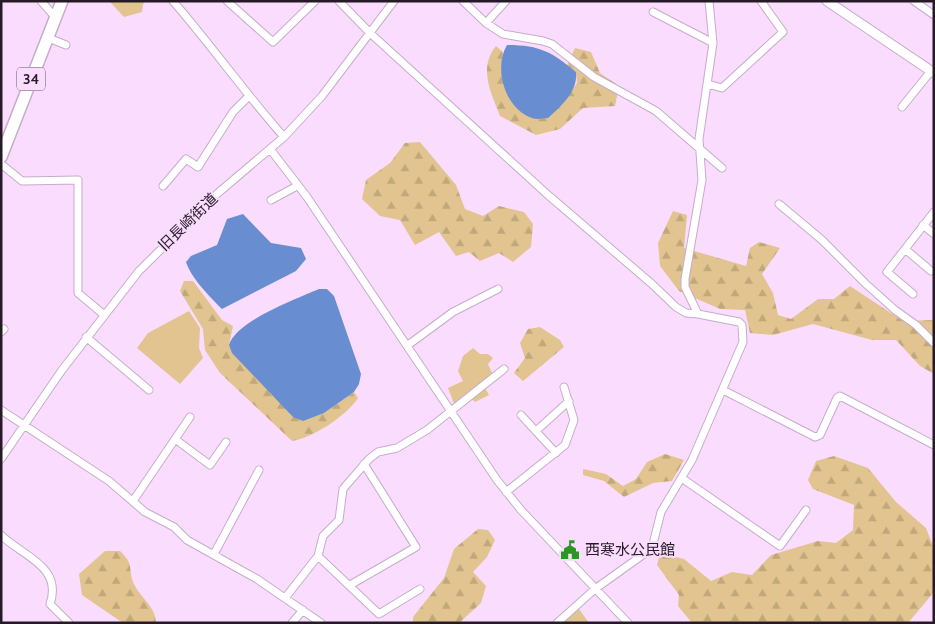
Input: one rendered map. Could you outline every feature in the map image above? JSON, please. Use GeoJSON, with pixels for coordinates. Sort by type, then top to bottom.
{"type":"FeatureCollection","features":[{"type":"Feature","properties":{"kind":"highway","name":"34"},"geometry":{"type":"LineString","coordinates":[[1,157],[46,37],[62,1]]}},
{"type":"Feature","properties":{"kind":"main road"},"geometry":{"type":"LineString","coordinates":[[827,1],[837,4],[933,72]]}},
{"type":"Feature","properties":{"kind":"street"},"geometry":{"type":"LineString","coordinates":[[41,1],[55,17]]}},
{"type":"Feature","properties":{"kind":"street"},"geometry":{"type":"LineString","coordinates":[[173,1],[202,35],[248,97],[284,137]]}},
{"type":"Feature","properties":{"kind":"street"},"geometry":{"type":"LineString","coordinates":[[227,1],[273,42],[315,1]]}},
{"type":"Feature","properties":{"kind":"street"},"geometry":{"type":"LineString","coordinates":[[339,1],[370,33],[548,195],[652,284],[676,307],[686,313],[739,322],[742,325],[743,342],[723,390],[683,479],[661,512],[656,536],[648,550],[595,589],[557,623]]}},
{"type":"Feature","properties":{"kind":"street","name":"旧長崎街道"},"geometry":{"type":"LineString","coordinates":[[1,459],[86,337],[139,272],[182,227],[284,137],[322,96],[394,1]]}},
{"type":"Feature","properties":{"kind":"street"},"geometry":{"type":"LineString","coordinates":[[463,1],[486,23],[503,34],[552,44],[594,77],[656,111],[722,168]]}},
{"type":"Feature","properties":{"kind":"street"},"geometry":{"type":"LineString","coordinates":[[486,23],[506,1]]}},
{"type":"Feature","properties":{"kind":"street"},"geometry":{"type":"LineString","coordinates":[[698,314],[685,287],[685,279],[702,180],[699,139],[708,84],[712,43],[712,18],[708,1]]}},
{"type":"Feature","properties":{"kind":"street"},"geometry":{"type":"LineString","coordinates":[[708,84],[722,88],[782,32],[761,1]]}},
{"type":"Feature","properties":{"kind":"street"},"geometry":{"type":"LineString","coordinates":[[914,1],[934,15]]}},
{"type":"Feature","properties":{"kind":"street"},"geometry":{"type":"LineString","coordinates":[[653,12],[712,43]]}},
{"type":"Feature","properties":{"kind":"street"},"geometry":{"type":"LineString","coordinates":[[46,37],[66,46]]}},
{"type":"Feature","properties":{"kind":"street"},"geometry":{"type":"LineString","coordinates":[[902,108],[933,72]]}},
{"type":"Feature","properties":{"kind":"street"},"geometry":{"type":"LineString","coordinates":[[163,186],[186,159],[198,166],[233,112],[248,97]]}},
{"type":"Feature","properties":{"kind":"street"},"geometry":{"type":"LineString","coordinates":[[270,149],[307,197],[408,345],[450,412],[506,492],[628,623]]}},
{"type":"Feature","properties":{"kind":"street"},"geometry":{"type":"LineString","coordinates":[[1,164],[22,181],[78,180],[78,293],[103,314]]}},
{"type":"Feature","properties":{"kind":"street"},"geometry":{"type":"LineString","coordinates":[[271,200],[297,186]]}},
{"type":"Feature","properties":{"kind":"street"},"geometry":{"type":"LineString","coordinates":[[779,204],[822,240],[866,284],[895,310],[916,325],[934,343]]}},
{"type":"Feature","properties":{"kind":"street"},"geometry":{"type":"LineString","coordinates":[[913,294],[887,272],[934,212]]}},
{"type":"Feature","properties":{"kind":"street"},"geometry":{"type":"LineString","coordinates":[[923,225],[934,234]]}},
{"type":"Feature","properties":{"kind":"street"},"geometry":{"type":"LineString","coordinates":[[905,249],[931,271]]}},
{"type":"Feature","properties":{"kind":"street"},"geometry":{"type":"LineString","coordinates":[[408,345],[453,312],[498,290]]}},
{"type":"Feature","properties":{"kind":"street"},"geometry":{"type":"LineString","coordinates":[[86,337],[149,390]]}},
{"type":"Feature","properties":{"kind":"street"},"geometry":{"type":"LineString","coordinates":[[285,598],[318,556],[323,536],[340,520],[343,489],[364,464],[378,452],[397,448],[427,430],[504,369]]}},
{"type":"Feature","properties":{"kind":"street"},"geometry":{"type":"LineString","coordinates":[[506,492],[565,445],[574,420],[564,387]]}},
{"type":"Feature","properties":{"kind":"street"},"geometry":{"type":"LineString","coordinates":[[723,390],[815,437],[820,435],[837,398],[840,396],[934,446]]}},
{"type":"Feature","properties":{"kind":"street"},"geometry":{"type":"LineString","coordinates":[[536,431],[569,401]]}},
{"type":"Feature","properties":{"kind":"street"},"geometry":{"type":"LineString","coordinates":[[1,410],[109,481],[145,512],[174,527],[187,540],[257,579],[321,623]]}},
{"type":"Feature","properties":{"kind":"street"},"geometry":{"type":"LineString","coordinates":[[521,415],[556,453]]}},
{"type":"Feature","properties":{"kind":"street"},"geometry":{"type":"LineString","coordinates":[[133,501],[190,416]]}},
{"type":"Feature","properties":{"kind":"street"},"geometry":{"type":"LineString","coordinates":[[175,439],[210,464],[226,442]]}},
{"type":"Feature","properties":{"kind":"street"},"geometry":{"type":"LineString","coordinates":[[350,585],[416,546],[364,464]]}},
{"type":"Feature","properties":{"kind":"street"},"geometry":{"type":"LineString","coordinates":[[214,554],[259,470]]}},
{"type":"Feature","properties":{"kind":"street"},"geometry":{"type":"LineString","coordinates":[[683,479],[780,546],[806,510]]}},
{"type":"Feature","properties":{"kind":"street"},"geometry":{"type":"LineString","coordinates":[[1,535],[32,556],[52,580],[53,594],[50,604],[52,609],[69,623]]}},
{"type":"Feature","properties":{"kind":"street"},"geometry":{"type":"LineString","coordinates":[[318,556],[380,614],[420,589]]}},
{"type":"Feature","properties":{"kind":"street"},"geometry":{"type":"LineString","coordinates":[[292,623],[303,610]]}},
{"type":"Feature","properties":{"kind":"green space"},"geometry":{"type":"Polygon","coordinates":[[[109,1],[146,1],[143,4],[142,12],[124,17],[109,1]]]}},
{"type":"Feature","properties":{"kind":"green space"},"geometry":{"type":"Polygon","coordinates":[[[496,46],[503,52],[501,71],[564,102],[577,83],[576,72],[567,65],[575,48],[591,52],[600,73],[619,86],[615,106],[583,108],[560,129],[536,135],[500,116],[490,90],[487,72],[491,54],[496,46]]]}},
{"type":"Feature","properties":{"kind":"green space"},"geometry":{"type":"Polygon","coordinates":[[[420,142],[456,185],[465,209],[483,216],[499,206],[524,212],[533,224],[531,247],[513,262],[499,253],[480,261],[469,252],[456,256],[439,232],[415,245],[400,220],[380,216],[362,199],[366,180],[390,163],[405,143],[420,142]]]}},
{"type":"Feature","properties":{"kind":"green space"},"geometry":{"type":"Polygon","coordinates":[[[673,211],[687,215],[684,248],[746,266],[750,248],[759,242],[780,248],[762,274],[773,293],[778,315],[791,319],[818,299],[834,299],[850,286],[903,321],[934,320],[934,374],[920,366],[896,340],[872,340],[813,324],[773,335],[750,333],[745,310],[720,309],[679,291],[660,266],[658,243],[673,211]]]}},
{"type":"Feature","properties":{"kind":"green space"},"geometry":{"type":"Polygon","coordinates":[[[184,281],[193,281],[222,320],[233,326],[229,345],[293,417],[324,413],[354,392],[358,398],[346,412],[319,431],[292,441],[220,373],[205,350],[203,329],[180,291],[184,281]]]}},
{"type":"Feature","properties":{"kind":"green space"},"geometry":{"type":"Polygon","coordinates":[[[189,311],[200,328],[199,348],[203,358],[180,384],[137,348],[148,333],[189,311]]]}},
{"type":"Feature","properties":{"kind":"green space"},"geometry":{"type":"Polygon","coordinates":[[[540,327],[560,340],[564,347],[523,381],[514,373],[525,358],[520,343],[528,329],[540,327]]]}},
{"type":"Feature","properties":{"kind":"green space"},"geometry":{"type":"Polygon","coordinates":[[[473,348],[480,354],[488,354],[493,358],[488,364],[492,373],[482,382],[489,395],[475,402],[467,395],[455,406],[448,388],[463,381],[458,371],[463,356],[473,348]]]}},
{"type":"Feature","properties":{"kind":"green space"},"geometry":{"type":"Polygon","coordinates":[[[665,454],[684,460],[672,481],[653,483],[624,497],[604,481],[583,475],[583,469],[606,474],[623,486],[636,479],[647,462],[665,454]]]}},
{"type":"Feature","properties":{"kind":"green space"},"geometry":{"type":"Polygon","coordinates":[[[834,456],[868,468],[896,502],[926,528],[934,548],[934,592],[908,623],[692,623],[678,606],[679,595],[657,565],[660,553],[684,559],[711,581],[732,572],[752,575],[771,555],[818,541],[836,543],[853,530],[854,505],[813,489],[808,480],[816,461],[834,456]]]}},
{"type":"Feature","properties":{"kind":"green space"},"geometry":{"type":"Polygon","coordinates":[[[478,529],[488,530],[495,540],[487,557],[473,572],[486,586],[481,603],[459,623],[413,623],[413,617],[444,578],[454,549],[478,529]]]}},
{"type":"Feature","properties":{"kind":"green space"},"geometry":{"type":"Polygon","coordinates":[[[105,551],[120,551],[127,559],[133,582],[153,612],[156,623],[123,623],[82,595],[79,574],[105,551]]]}},
{"type":"Feature","properties":{"kind":"green space"},"geometry":{"type":"Polygon","coordinates":[[[579,609],[589,623],[563,623],[579,609]]]}},
{"type":"Feature","properties":{"kind":"water"},"geometry":{"type":"Polygon","coordinates":[[[507,45],[528,46],[545,51],[560,59],[576,72],[574,86],[568,98],[548,118],[534,119],[515,106],[509,97],[504,87],[501,65],[507,45]]]}},
{"type":"Feature","properties":{"kind":"water"},"geometry":{"type":"Polygon","coordinates":[[[243,214],[271,243],[301,248],[306,259],[296,271],[222,309],[196,281],[186,262],[191,256],[217,245],[227,219],[243,214]]]}},
{"type":"Feature","properties":{"kind":"water"},"geometry":{"type":"Polygon","coordinates":[[[319,289],[327,289],[334,296],[361,374],[359,384],[354,392],[324,413],[303,421],[293,417],[232,353],[229,345],[234,336],[254,319],[319,289]]]}},
{"type":"Feature","properties":{"kind":"place","name":"西寒水公民館"},"geometry":{"type":"Point","coordinates":[570,550]}}]}
